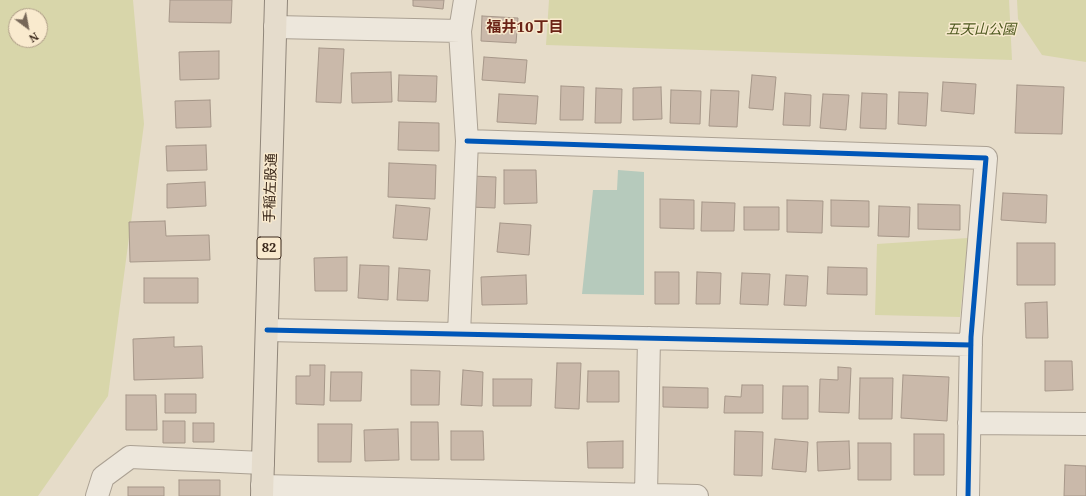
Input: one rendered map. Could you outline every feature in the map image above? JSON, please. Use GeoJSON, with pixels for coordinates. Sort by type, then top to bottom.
{"type":"FeatureCollection","features":[{"type":"Feature","properties":{"kind":"main road","name":"手稲左股通"},"geometry":{"type":"LineString","coordinates":[[262,491],[276,0]]}},
{"type":"Feature","properties":{"kind":"street"},"geometry":{"type":"LineString","coordinates":[[459,334],[467,141],[460,31],[465,0]]}},
{"type":"Feature","properties":{"kind":"street"},"geometry":{"type":"LineString","coordinates":[[275,27],[460,31]]}},
{"type":"Feature","properties":{"kind":"street"},"geometry":{"type":"LineString","coordinates":[[467,141],[986,158],[971,345],[968,496]]}},
{"type":"Feature","properties":{"kind":"street"},"geometry":{"type":"LineString","coordinates":[[267,330],[971,345]]}},
{"type":"Feature","properties":{"kind":"street"},"geometry":{"type":"LineString","coordinates":[[646,495],[649,338]]}},
{"type":"Feature","properties":{"kind":"street"},"geometry":{"type":"LineString","coordinates":[[969,423],[1086,424]]}},
{"type":"Feature","properties":{"kind":"street"},"geometry":{"type":"LineString","coordinates":[[97,496],[103,477],[130,457],[263,462]]}},
{"type":"Feature","properties":{"kind":"street"},"geometry":{"type":"LineString","coordinates":[[262,491],[697,496]]}},
{"type":"Feature","properties":{"kind":"green space"},"geometry":{"type":"Polygon","coordinates":[[[0,0],[133,0],[144,124],[108,396],[38,496],[0,496],[0,0]]]}},
{"type":"Feature","properties":{"kind":"green space","name":"五天山公園"},"geometry":{"type":"Polygon","coordinates":[[[549,0],[1009,0],[1012,60],[546,45],[549,0]]]}},
{"type":"Feature","properties":{"kind":"green space"},"geometry":{"type":"Polygon","coordinates":[[[1017,0],[1086,0],[1086,62],[1042,55],[1018,19],[1017,0]]]}},
{"type":"Feature","properties":{"kind":"green space"},"geometry":{"type":"Polygon","coordinates":[[[968,238],[960,317],[875,315],[877,244],[968,238]]]}},
{"type":"Feature","properties":{"kind":"shaded area"},"geometry":{"type":"Polygon","coordinates":[[[618,170],[644,172],[644,295],[582,294],[593,190],[617,190],[618,170]]]}},
{"type":"Feature","properties":{"kind":"building"},"geometry":{"type":"Polygon","coordinates":[[[170,0],[232,0],[231,23],[169,22],[170,0]]]}},
{"type":"Feature","properties":{"kind":"building"},"geometry":{"type":"Polygon","coordinates":[[[413,0],[444,0],[443,9],[413,6],[413,0]]]}},
{"type":"Feature","properties":{"kind":"building"},"geometry":{"type":"Polygon","coordinates":[[[482,16],[518,18],[516,43],[481,41],[482,16]]]}},
{"type":"Feature","properties":{"kind":"building"},"geometry":{"type":"Polygon","coordinates":[[[319,48],[344,49],[341,103],[316,102],[319,48]]]}},
{"type":"Feature","properties":{"kind":"building"},"geometry":{"type":"Polygon","coordinates":[[[219,51],[219,79],[180,80],[179,52],[219,51]]]}},
{"type":"Feature","properties":{"kind":"building"},"geometry":{"type":"Polygon","coordinates":[[[484,57],[527,60],[525,83],[482,80],[484,57]]]}},
{"type":"Feature","properties":{"kind":"building"},"geometry":{"type":"Polygon","coordinates":[[[391,72],[392,102],[352,103],[351,73],[391,72]]]}},
{"type":"Feature","properties":{"kind":"building"},"geometry":{"type":"Polygon","coordinates":[[[399,75],[437,76],[436,102],[398,101],[399,75]]]}},
{"type":"Feature","properties":{"kind":"building"},"geometry":{"type":"Polygon","coordinates":[[[752,75],[776,77],[773,110],[749,108],[752,75]]]}},
{"type":"Feature","properties":{"kind":"building"},"geometry":{"type":"Polygon","coordinates":[[[943,82],[976,84],[974,114],[941,111],[943,82]]]}},
{"type":"Feature","properties":{"kind":"building"},"geometry":{"type":"Polygon","coordinates":[[[1017,85],[1064,87],[1062,134],[1015,133],[1017,85]]]}},
{"type":"Feature","properties":{"kind":"building"},"geometry":{"type":"Polygon","coordinates":[[[561,86],[584,87],[583,120],[560,120],[561,86]]]}},
{"type":"Feature","properties":{"kind":"building"},"geometry":{"type":"Polygon","coordinates":[[[661,87],[662,119],[633,120],[633,88],[661,87]]]}},
{"type":"Feature","properties":{"kind":"building"},"geometry":{"type":"Polygon","coordinates":[[[596,88],[622,89],[621,123],[595,123],[596,88]]]}},
{"type":"Feature","properties":{"kind":"building"},"geometry":{"type":"Polygon","coordinates":[[[671,90],[701,91],[700,124],[670,123],[671,90]]]}},
{"type":"Feature","properties":{"kind":"building"},"geometry":{"type":"Polygon","coordinates":[[[711,90],[739,91],[737,127],[709,126],[711,90]]]}},
{"type":"Feature","properties":{"kind":"building"},"geometry":{"type":"Polygon","coordinates":[[[899,92],[928,93],[926,126],[898,124],[899,92]]]}},
{"type":"Feature","properties":{"kind":"building"},"geometry":{"type":"Polygon","coordinates":[[[785,93],[811,95],[810,126],[783,125],[785,93]]]}},
{"type":"Feature","properties":{"kind":"building"},"geometry":{"type":"Polygon","coordinates":[[[862,93],[887,94],[886,129],[860,128],[862,93]]]}},
{"type":"Feature","properties":{"kind":"building"},"geometry":{"type":"Polygon","coordinates":[[[499,94],[538,96],[536,124],[497,122],[499,94]]]}},
{"type":"Feature","properties":{"kind":"building"},"geometry":{"type":"Polygon","coordinates":[[[823,94],[849,95],[846,130],[820,128],[823,94]]]}},
{"type":"Feature","properties":{"kind":"building"},"geometry":{"type":"Polygon","coordinates":[[[210,100],[211,127],[176,128],[175,101],[210,100]]]}},
{"type":"Feature","properties":{"kind":"building"},"geometry":{"type":"Polygon","coordinates":[[[399,122],[439,123],[439,151],[398,150],[399,122]]]}},
{"type":"Feature","properties":{"kind":"building"},"geometry":{"type":"Polygon","coordinates":[[[206,145],[207,170],[167,171],[166,146],[206,145]]]}},
{"type":"Feature","properties":{"kind":"building"},"geometry":{"type":"Polygon","coordinates":[[[389,163],[436,165],[435,199],[388,197],[389,163]]]}},
{"type":"Feature","properties":{"kind":"building"},"geometry":{"type":"Polygon","coordinates":[[[504,170],[536,170],[537,203],[504,204],[504,170]]]}},
{"type":"Feature","properties":{"kind":"building"},"geometry":{"type":"Polygon","coordinates":[[[471,176],[496,177],[495,208],[470,207],[471,176]]]}},
{"type":"Feature","properties":{"kind":"building"},"geometry":{"type":"Polygon","coordinates":[[[205,182],[206,206],[167,208],[167,184],[205,182]]]}},
{"type":"Feature","properties":{"kind":"building"},"geometry":{"type":"Polygon","coordinates":[[[1003,193],[1047,195],[1046,223],[1001,220],[1003,193]]]}},
{"type":"Feature","properties":{"kind":"building"},"geometry":{"type":"Polygon","coordinates":[[[660,199],[694,200],[694,229],[660,228],[660,199]]]}},
{"type":"Feature","properties":{"kind":"building"},"geometry":{"type":"Polygon","coordinates":[[[787,200],[823,201],[822,233],[787,232],[787,200]]]}},
{"type":"Feature","properties":{"kind":"building"},"geometry":{"type":"Polygon","coordinates":[[[831,200],[869,201],[869,227],[831,226],[831,200]]]}},
{"type":"Feature","properties":{"kind":"building"},"geometry":{"type":"Polygon","coordinates":[[[702,202],[735,203],[734,231],[701,231],[702,202]]]}},
{"type":"Feature","properties":{"kind":"building"},"geometry":{"type":"Polygon","coordinates":[[[918,204],[960,205],[960,230],[918,229],[918,204]]]}},
{"type":"Feature","properties":{"kind":"building"},"geometry":{"type":"Polygon","coordinates":[[[396,205],[430,208],[427,240],[393,238],[396,205]]]}},
{"type":"Feature","properties":{"kind":"building"},"geometry":{"type":"Polygon","coordinates":[[[879,206],[910,207],[909,237],[878,236],[879,206]]]}},
{"type":"Feature","properties":{"kind":"building"},"geometry":{"type":"Polygon","coordinates":[[[744,207],[779,207],[779,230],[744,230],[744,207]]]}},
{"type":"Feature","properties":{"kind":"building"},"geometry":{"type":"Polygon","coordinates":[[[165,221],[166,236],[209,235],[210,260],[130,262],[129,222],[165,221]]]}},
{"type":"Feature","properties":{"kind":"building"},"geometry":{"type":"Polygon","coordinates":[[[500,223],[531,225],[529,255],[497,252],[500,223]]]}},
{"type":"Feature","properties":{"kind":"building"},"geometry":{"type":"Polygon","coordinates":[[[1017,243],[1055,243],[1055,285],[1017,285],[1017,243]]]}},
{"type":"Feature","properties":{"kind":"building"},"geometry":{"type":"Polygon","coordinates":[[[347,257],[347,291],[315,291],[314,258],[347,257]]]}},
{"type":"Feature","properties":{"kind":"building"},"geometry":{"type":"Polygon","coordinates":[[[360,265],[389,266],[388,300],[358,298],[360,265]]]}},
{"type":"Feature","properties":{"kind":"building"},"geometry":{"type":"Polygon","coordinates":[[[828,267],[867,268],[867,295],[827,294],[828,267]]]}},
{"type":"Feature","properties":{"kind":"building"},"geometry":{"type":"Polygon","coordinates":[[[399,268],[430,270],[428,301],[397,300],[399,268]]]}},
{"type":"Feature","properties":{"kind":"building"},"geometry":{"type":"Polygon","coordinates":[[[655,272],[679,272],[679,304],[655,304],[655,272]]]}},
{"type":"Feature","properties":{"kind":"building"},"geometry":{"type":"Polygon","coordinates":[[[697,272],[721,273],[720,304],[696,304],[697,272]]]}},
{"type":"Feature","properties":{"kind":"building"},"geometry":{"type":"Polygon","coordinates":[[[742,273],[770,274],[768,305],[740,304],[742,273]]]}},
{"type":"Feature","properties":{"kind":"building"},"geometry":{"type":"Polygon","coordinates":[[[526,275],[527,304],[482,305],[481,277],[526,275]]]}},
{"type":"Feature","properties":{"kind":"building"},"geometry":{"type":"Polygon","coordinates":[[[786,275],[808,276],[806,306],[784,305],[786,275]]]}},
{"type":"Feature","properties":{"kind":"building"},"geometry":{"type":"Polygon","coordinates":[[[144,278],[198,278],[198,303],[144,303],[144,278]]]}},
{"type":"Feature","properties":{"kind":"building"},"geometry":{"type":"Polygon","coordinates":[[[1047,302],[1048,338],[1026,338],[1025,303],[1047,302]]]}},
{"type":"Feature","properties":{"kind":"building"},"geometry":{"type":"Polygon","coordinates":[[[174,337],[174,347],[202,346],[203,378],[134,380],[133,339],[174,337]]]}},
{"type":"Feature","properties":{"kind":"building"},"geometry":{"type":"Polygon","coordinates":[[[1045,361],[1072,361],[1073,390],[1045,391],[1045,361]]]}},
{"type":"Feature","properties":{"kind":"building"},"geometry":{"type":"Polygon","coordinates":[[[557,363],[581,363],[579,409],[555,408],[557,363]]]}},
{"type":"Feature","properties":{"kind":"building"},"geometry":{"type":"Polygon","coordinates":[[[310,365],[325,365],[324,405],[296,404],[296,376],[310,376],[310,365]]]}},
{"type":"Feature","properties":{"kind":"building"},"geometry":{"type":"Polygon","coordinates":[[[838,367],[851,368],[849,413],[819,412],[820,379],[838,380],[838,367]]]}},
{"type":"Feature","properties":{"kind":"building"},"geometry":{"type":"Polygon","coordinates":[[[411,370],[440,371],[439,405],[411,405],[411,370]]]}},
{"type":"Feature","properties":{"kind":"building"},"geometry":{"type":"Polygon","coordinates":[[[463,370],[483,372],[482,406],[461,405],[463,370]]]}},
{"type":"Feature","properties":{"kind":"building"},"geometry":{"type":"Polygon","coordinates":[[[588,371],[619,371],[619,402],[587,402],[588,371]]]}},
{"type":"Feature","properties":{"kind":"building"},"geometry":{"type":"Polygon","coordinates":[[[331,372],[362,372],[361,401],[330,401],[331,372]]]}},
{"type":"Feature","properties":{"kind":"building"},"geometry":{"type":"Polygon","coordinates":[[[903,375],[949,377],[947,421],[901,418],[903,375]]]}},
{"type":"Feature","properties":{"kind":"building"},"geometry":{"type":"Polygon","coordinates":[[[860,378],[893,378],[892,419],[859,419],[860,378]]]}},
{"type":"Feature","properties":{"kind":"building"},"geometry":{"type":"Polygon","coordinates":[[[493,379],[532,379],[531,406],[493,406],[493,379]]]}},
{"type":"Feature","properties":{"kind":"building"},"geometry":{"type":"Polygon","coordinates":[[[742,385],[763,385],[763,413],[724,413],[725,396],[741,397],[742,385]]]}},
{"type":"Feature","properties":{"kind":"building"},"geometry":{"type":"Polygon","coordinates":[[[783,386],[808,386],[808,419],[782,419],[783,386]]]}},
{"type":"Feature","properties":{"kind":"building"},"geometry":{"type":"Polygon","coordinates":[[[663,387],[708,388],[708,408],[663,407],[663,387]]]}},
{"type":"Feature","properties":{"kind":"building"},"geometry":{"type":"Polygon","coordinates":[[[165,394],[196,394],[196,413],[165,413],[165,394]]]}},
{"type":"Feature","properties":{"kind":"building"},"geometry":{"type":"Polygon","coordinates":[[[126,395],[156,395],[157,430],[126,430],[126,395]]]}},
{"type":"Feature","properties":{"kind":"building"},"geometry":{"type":"Polygon","coordinates":[[[163,421],[185,421],[185,443],[163,443],[163,421]]]}},
{"type":"Feature","properties":{"kind":"building"},"geometry":{"type":"Polygon","coordinates":[[[411,422],[438,422],[439,460],[411,460],[411,422]]]}},
{"type":"Feature","properties":{"kind":"building"},"geometry":{"type":"Polygon","coordinates":[[[193,423],[214,423],[214,442],[193,442],[193,423]]]}},
{"type":"Feature","properties":{"kind":"building"},"geometry":{"type":"Polygon","coordinates":[[[318,424],[352,424],[351,462],[318,462],[318,424]]]}},
{"type":"Feature","properties":{"kind":"building"},"geometry":{"type":"Polygon","coordinates":[[[398,429],[399,460],[365,461],[364,430],[398,429]]]}},
{"type":"Feature","properties":{"kind":"building"},"geometry":{"type":"Polygon","coordinates":[[[451,431],[483,431],[484,460],[451,460],[451,431]]]}},
{"type":"Feature","properties":{"kind":"building"},"geometry":{"type":"Polygon","coordinates":[[[735,431],[763,432],[762,476],[734,475],[735,431]]]}},
{"type":"Feature","properties":{"kind":"building"},"geometry":{"type":"Polygon","coordinates":[[[914,434],[944,434],[944,475],[914,475],[914,434]]]}},
{"type":"Feature","properties":{"kind":"building"},"geometry":{"type":"Polygon","coordinates":[[[775,439],[808,442],[806,472],[772,469],[775,439]]]}},
{"type":"Feature","properties":{"kind":"building"},"geometry":{"type":"Polygon","coordinates":[[[623,441],[623,468],[588,468],[587,442],[623,441]]]}},
{"type":"Feature","properties":{"kind":"building"},"geometry":{"type":"Polygon","coordinates":[[[849,441],[850,469],[818,471],[817,442],[849,441]]]}},
{"type":"Feature","properties":{"kind":"building"},"geometry":{"type":"Polygon","coordinates":[[[858,443],[891,443],[891,480],[858,480],[858,443]]]}},
{"type":"Feature","properties":{"kind":"building"},"geometry":{"type":"Polygon","coordinates":[[[1065,465],[1086,466],[1086,496],[1064,496],[1065,465]]]}},
{"type":"Feature","properties":{"kind":"building"},"geometry":{"type":"Polygon","coordinates":[[[179,480],[220,480],[220,496],[179,496],[179,480]]]}},
{"type":"Feature","properties":{"kind":"building"},"geometry":{"type":"Polygon","coordinates":[[[128,487],[164,487],[164,496],[128,496],[128,487]]]}},
{"type":"Feature","properties":{"kind":"cycle path"},"geometry":{"type":"LineString","coordinates":[[467,141],[986,158],[971,337],[968,496]]}},
{"type":"Feature","properties":{"kind":"cycle path"},"geometry":{"type":"LineString","coordinates":[[267,330],[971,345]]}},
{"type":"Feature","properties":{"kind":"district","name":"福井10丁目"},"geometry":{"type":"Point","coordinates":[525,28]}}]}
